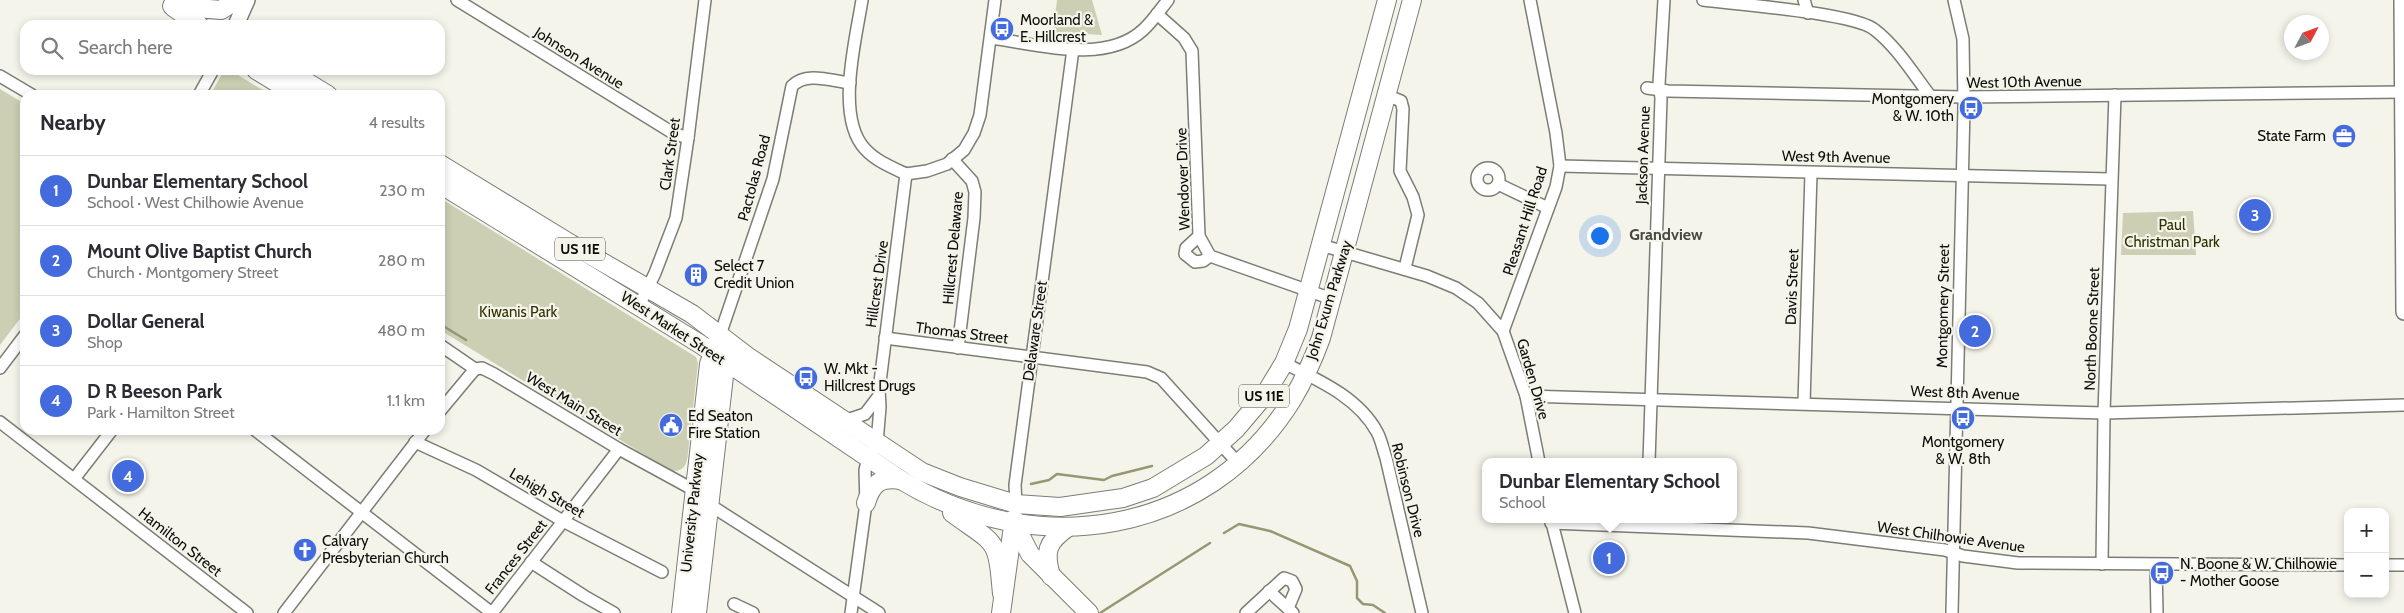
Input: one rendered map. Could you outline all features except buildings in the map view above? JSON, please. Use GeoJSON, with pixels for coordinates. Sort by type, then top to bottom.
{"type":"FeatureCollection","features":[{"type":"Feature","properties":{"kind":"main road"},"geometry":{"type":"LineString","coordinates":[[168,3],[221,10],[237,0]]}},
{"type":"Feature","properties":{"kind":"main road"},"geometry":{"type":"LineString","coordinates":[[238,20],[247,0]]}},
{"type":"Feature","properties":{"kind":"main road","name":"John Exum Parkway"},"geometry":{"type":"LineString","coordinates":[[877,443],[922,472],[960,487],[1016,504],[1060,507],[1097,503],[1153,488],[1188,468],[1221,443],[1248,416],[1264,396],[1284,363],[1298,329],[1387,0]]}},
{"type":"Feature","properties":{"kind":"main road","name":"John Exum Parkway"},"geometry":{"type":"LineString","coordinates":[[901,480],[934,499],[966,512],[1014,523],[1067,528],[1108,524],[1147,514],[1185,499],[1237,462],[1277,421],[1306,375],[1321,338],[1412,0]]}},
{"type":"Feature","properties":{"kind":"main road"},"geometry":{"type":"LineString","coordinates":[[2402,0],[2404,312]]}},
{"type":"Feature","properties":{"kind":"main road"},"geometry":{"type":"LineString","coordinates":[[168,3],[193,20]]}},
{"type":"Feature","properties":{"kind":"main road"},"geometry":{"type":"LineString","coordinates":[[264,75],[288,90]]}},
{"type":"Feature","properties":{"kind":"main road"},"geometry":{"type":"LineString","coordinates":[[295,75],[320,90]]}},
{"type":"Feature","properties":{"kind":"main road","name":"West Market Street"},"geometry":{"type":"LineString","coordinates":[[445,167],[692,314],[877,443]]}},
{"type":"Feature","properties":{"kind":"main road","name":"West Market Street"},"geometry":{"type":"LineString","coordinates":[[445,187],[718,356],[901,480]]}},
{"type":"Feature","properties":{"kind":"main road","name":"University Parkway"},"geometry":{"type":"LineString","coordinates":[[697,613],[724,376],[718,356],[720,335]]}},
{"type":"Feature","properties":{"kind":"main road","name":"University Parkway"},"geometry":{"type":"LineString","coordinates":[[681,613],[709,364],[718,356]]}},
{"type":"Feature","properties":{"kind":"main road"},"geometry":{"type":"LineString","coordinates":[[866,503],[870,490],[876,483],[889,478],[901,480]]}},
{"type":"Feature","properties":{"kind":"main road"},"geometry":{"type":"LineString","coordinates":[[934,499],[985,535],[993,543],[998,552],[1002,594]]}},
{"type":"Feature","properties":{"kind":"main road","name":"Delaware Street"},"geometry":{"type":"LineString","coordinates":[[1001,613],[1002,594],[1016,504]]}},
{"type":"Feature","properties":{"kind":"main road"},"geometry":{"type":"LineString","coordinates":[[1014,523],[1030,554],[1089,613]]}},
{"type":"Feature","properties":{"kind":"main road"},"geometry":{"type":"LineString","coordinates":[[1051,576],[1047,562],[1049,549],[1052,540],[1067,528]]}},
{"type":"Feature","properties":{"kind":"main road"},"geometry":{"type":"LineString","coordinates":[[1008,561],[1016,551],[1022,550],[1030,554]]}},
{"type":"Feature","properties":{"kind":"street","name":"Johnson Avenue"},"geometry":{"type":"LineString","coordinates":[[456,0],[672,133],[688,138]]}},
{"type":"Feature","properties":{"kind":"street","name":"Clark Street"},"geometry":{"type":"LineString","coordinates":[[639,306],[648,289],[676,218],[705,0]]}},
{"type":"Feature","properties":{"kind":"street"},"geometry":{"type":"LineString","coordinates":[[862,0],[850,84],[849,110],[854,132],[863,148],[878,161],[906,174],[927,171],[947,164],[964,150],[974,133],[980,114],[995,0]]}},
{"type":"Feature","properties":{"kind":"street"},"geometry":{"type":"LineString","coordinates":[[991,38],[1073,49],[1095,50],[1115,47],[1143,30],[1168,0]]}},
{"type":"Feature","properties":{"kind":"street","name":"Pleasant Hill Road"},"geometry":{"type":"LineString","coordinates":[[1503,331],[1556,187],[1560,166],[1556,133],[1530,0]]}},
{"type":"Feature","properties":{"kind":"street","name":"Jackson Avenue"},"geometry":{"type":"LineString","coordinates":[[1649,458],[1657,167],[1664,0]]}},
{"type":"Feature","properties":{"kind":"street"},"geometry":{"type":"LineString","coordinates":[[1703,0],[1808,13],[1863,23],[1874,28],[1885,39],[1932,97]]}},
{"type":"Feature","properties":{"kind":"street"},"geometry":{"type":"LineString","coordinates":[[1804,0],[1808,13]]}},
{"type":"Feature","properties":{"kind":"street","name":"Montgomery Street"},"geometry":{"type":"LineString","coordinates":[[1952,613],[1963,97],[1963,39],[1954,0]]}},
{"type":"Feature","properties":{"kind":"street","name":"Wendover Drive"},"geometry":{"type":"LineString","coordinates":[[1157,14],[1184,38],[1192,52],[1198,236],[1210,256]]}},
{"type":"Feature","properties":{"kind":"street","name":"Delaware Street"},"geometry":{"type":"LineString","coordinates":[[1016,504],[1014,488],[1073,49]]}},
{"type":"Feature","properties":{"kind":"street"},"geometry":{"type":"LineString","coordinates":[[202,90],[210,75]]}},
{"type":"Feature","properties":{"kind":"street"},"geometry":{"type":"LineString","coordinates":[[0,76],[24,90]]}},
{"type":"Feature","properties":{"kind":"street","name":"Pactolas Road"},"geometry":{"type":"LineString","coordinates":[[720,335],[772,179],[792,86],[801,80],[809,78],[850,84]]}},
{"type":"Feature","properties":{"kind":"street","name":"West 10th Avenue"},"geometry":{"type":"LineString","coordinates":[[1647,88],[1660,90],[1932,97],[2403,92]]}},
{"type":"Feature","properties":{"kind":"street"},"geometry":{"type":"LineString","coordinates":[[1386,95],[1401,101],[1403,109],[1400,171],[1413,197],[1418,215],[1405,268]]}},
{"type":"Feature","properties":{"kind":"street","name":"North Boone Street"},"geometry":{"type":"LineString","coordinates":[[2102,564],[2104,413],[2114,95]]}},
{"type":"Feature","properties":{"kind":"street","name":"Hillcrest Delaware"},"geometry":{"type":"LineString","coordinates":[[952,159],[972,181],[975,192],[974,218],[958,348]]}},
{"type":"Feature","properties":{"kind":"street","name":"West 9th Avenue"},"geometry":{"type":"LineString","coordinates":[[1560,166],[2111,179]]}},
{"type":"Feature","properties":{"kind":"street","name":"Davis Street"},"geometry":{"type":"LineString","coordinates":[[1804,403],[1811,173]]}},
{"type":"Feature","properties":{"kind":"street","name":"Hillcrest Drive"},"geometry":{"type":"LineString","coordinates":[[851,613],[866,503],[865,470],[868,458],[877,443],[880,407],[878,397],[884,338],[906,174]]}},
{"type":"Feature","properties":{"kind":"street"},"geometry":{"type":"LineString","coordinates":[[1498,184],[1548,208]]}},
{"type":"Feature","properties":{"kind":"street"},"geometry":{"type":"LineString","coordinates":[[1198,236],[1186,248],[1185,254],[1195,262],[1203,261],[1210,256],[1332,299]]}},
{"type":"Feature","properties":{"kind":"street","name":"Garden Drive"},"geometry":{"type":"LineString","coordinates":[[1321,245],[1344,253],[1405,268],[1456,288],[1478,303],[1503,331],[1526,396],[1538,458]]}},
{"type":"Feature","properties":{"kind":"street","name":"Thomas Street"},"geometry":{"type":"LineString","coordinates":[[884,338],[1147,372],[1161,378],[1237,462]]}},
{"type":"Feature","properties":{"kind":"street"},"geometry":{"type":"LineString","coordinates":[[0,368],[20,341]]}},
{"type":"Feature","properties":{"kind":"street","name":"West Main Street"},"geometry":{"type":"LineString","coordinates":[[445,349],[475,369],[482,368],[494,374],[619,449],[694,490]]}},
{"type":"Feature","properties":{"kind":"street","name":"Robinson Drive"},"geometry":{"type":"LineString","coordinates":[[1284,363],[1352,402],[1364,412],[1378,433],[1386,458],[1422,613]]}},
{"type":"Feature","properties":{"kind":"street"},"geometry":{"type":"LineString","coordinates":[[445,405],[475,369]]}},
{"type":"Feature","properties":{"kind":"street","name":"West 8th Avenue"},"geometry":{"type":"LineString","coordinates":[[1526,396],[2104,413],[2404,405]]}},
{"type":"Feature","properties":{"kind":"street"},"geometry":{"type":"LineString","coordinates":[[844,421],[865,414],[878,397]]}},
{"type":"Feature","properties":{"kind":"street","name":"Hamilton Street"},"geometry":{"type":"LineString","coordinates":[[0,422],[247,613]]}},
{"type":"Feature","properties":{"kind":"street"},"geometry":{"type":"LineString","coordinates":[[74,479],[108,435]]}},
{"type":"Feature","properties":{"kind":"street"},"geometry":{"type":"LineString","coordinates":[[262,435],[492,613]]}},
{"type":"Feature","properties":{"kind":"street"},"geometry":{"type":"LineString","coordinates":[[284,613],[363,513],[421,435]]}},
{"type":"Feature","properties":{"kind":"street","name":"Lehigh Street"},"geometry":{"type":"LineString","coordinates":[[415,442],[476,470],[563,521],[662,572]]}},
{"type":"Feature","properties":{"kind":"street","name":"Frances Street"},"geometry":{"type":"LineString","coordinates":[[492,613],[619,449]]}},
{"type":"Feature","properties":{"kind":"street"},"geometry":{"type":"LineString","coordinates":[[710,506],[879,613]]}},
{"type":"Feature","properties":{"kind":"street"},"geometry":{"type":"LineString","coordinates":[[1552,523],[1575,613]]}},
{"type":"Feature","properties":{"kind":"street","name":"West Chilhowie Avenue"},"geometry":{"type":"LineString","coordinates":[[1648,523],[1808,533],[1946,550],[2018,564],[2344,565]]}},
{"type":"Feature","properties":{"kind":"street"},"geometry":{"type":"LineString","coordinates":[[531,562],[614,613]]}},
{"type":"Feature","properties":{"kind":"street"},"geometry":{"type":"LineString","coordinates":[[2156,565],[2157,613]]}},
{"type":"Feature","properties":{"kind":"street"},"geometry":{"type":"LineString","coordinates":[[2389,565],[2404,565]]}},
{"type":"Feature","properties":{"kind":"street"},"geometry":{"type":"LineString","coordinates":[[1246,613],[1269,591],[1284,578],[1292,581],[1296,589],[1290,610],[1269,591]]}},
{"type":"Feature","properties":{"kind":"street"},"geometry":{"type":"LineString","coordinates":[[734,604],[753,613]]}},
{"type":"Feature","properties":{"kind":"green space"},"geometry":{"type":"Polygon","coordinates":[[[1057,0],[1092,0],[1102,35],[1053,32],[1057,0]]]}},
{"type":"Feature","properties":{"kind":"green space"},"geometry":{"type":"Polygon","coordinates":[[[221,75],[238,75],[263,90],[213,90],[221,75]]]}},
{"type":"Feature","properties":{"kind":"green space"},"geometry":{"type":"Polygon","coordinates":[[[0,89],[20,101],[20,319],[0,345],[0,89]]]}},
{"type":"Feature","properties":{"kind":"green space","name":"Kiwanis Park"},"geometry":{"type":"Polygon","coordinates":[[[445,201],[696,357],[698,363],[688,457],[682,469],[671,471],[445,333],[445,201]]]}},
{"type":"Feature","properties":{"kind":"green space","name":"Paul Christman Park"},"geometry":{"type":"Polygon","coordinates":[[[2193,211],[2196,255],[2121,255],[2123,213],[2193,211]]]}},
{"type":"Feature","properties":{"kind":"waterway"},"geometry":{"type":"LineString","coordinates":[[445,327],[466,340]]}},
{"type":"Feature","properties":{"kind":"waterway"},"geometry":{"type":"LineString","coordinates":[[1031,484],[1049,480],[1057,474],[1104,480],[1112,476],[1152,466]]}},
{"type":"Feature","properties":{"kind":"waterway"},"geometry":{"type":"LineString","coordinates":[[1224,533],[1239,524],[1270,531],[1350,566],[1357,581],[1357,598],[1363,604],[1373,605],[1385,613]]}},
{"type":"Feature","properties":{"kind":"waterway"},"geometry":{"type":"LineString","coordinates":[[1100,613],[1210,543]]}},
{"type":"Feature","properties":{"kind":"place","name":"Moorland & E. Hillcrest"},"geometry":{"type":"Point","coordinates":[1002,29]}},
{"type":"Feature","properties":{"kind":"place","name":"Montgomery & W. 10th"},"geometry":{"type":"Point","coordinates":[1971,108]}},
{"type":"Feature","properties":{"kind":"place","name":"State Farm"},"geometry":{"type":"Point","coordinates":[2344,136]}},
{"type":"Feature","properties":{"kind":"place","name":"Dollar General"},"geometry":{"type":"Point","coordinates":[2255,215]}},
{"type":"Feature","properties":{"kind":"place","name":"Select 7 Credit Union"},"geometry":{"type":"Point","coordinates":[696,275]}},
{"type":"Feature","properties":{"kind":"place","name":"Mount Olive Baptist Church"},"geometry":{"type":"Point","coordinates":[1975,331]}},
{"type":"Feature","properties":{"kind":"place","name":"W. Mkt - Hillcrest Drugs"},"geometry":{"type":"Point","coordinates":[806,378]}},
{"type":"Feature","properties":{"kind":"place","name":"Montgomery & W. 8th"},"geometry":{"type":"Point","coordinates":[1963,418]}},
{"type":"Feature","properties":{"kind":"place","name":"Ed Seaton Fire Station"},"geometry":{"type":"Point","coordinates":[671,425]}},
{"type":"Feature","properties":{"kind":"place","name":"D R Beeson Park"},"geometry":{"type":"Point","coordinates":[128,476]}},
{"type":"Feature","properties":{"kind":"place","name":"Calvary Presbyterian Church"},"geometry":{"type":"Point","coordinates":[305,550]}},
{"type":"Feature","properties":{"kind":"place","name":"Dunbar Elementary School"},"geometry":{"type":"Point","coordinates":[1609,558]}},
{"type":"Feature","properties":{"kind":"place","name":"N. Boone & W. Chilhowie - Mother Goose"},"geometry":{"type":"Point","coordinates":[2162,573]}},
{"type":"Feature","properties":{"kind":"district","name":"Grandview"},"geometry":{"type":"Point","coordinates":[1666,234]}}]}
